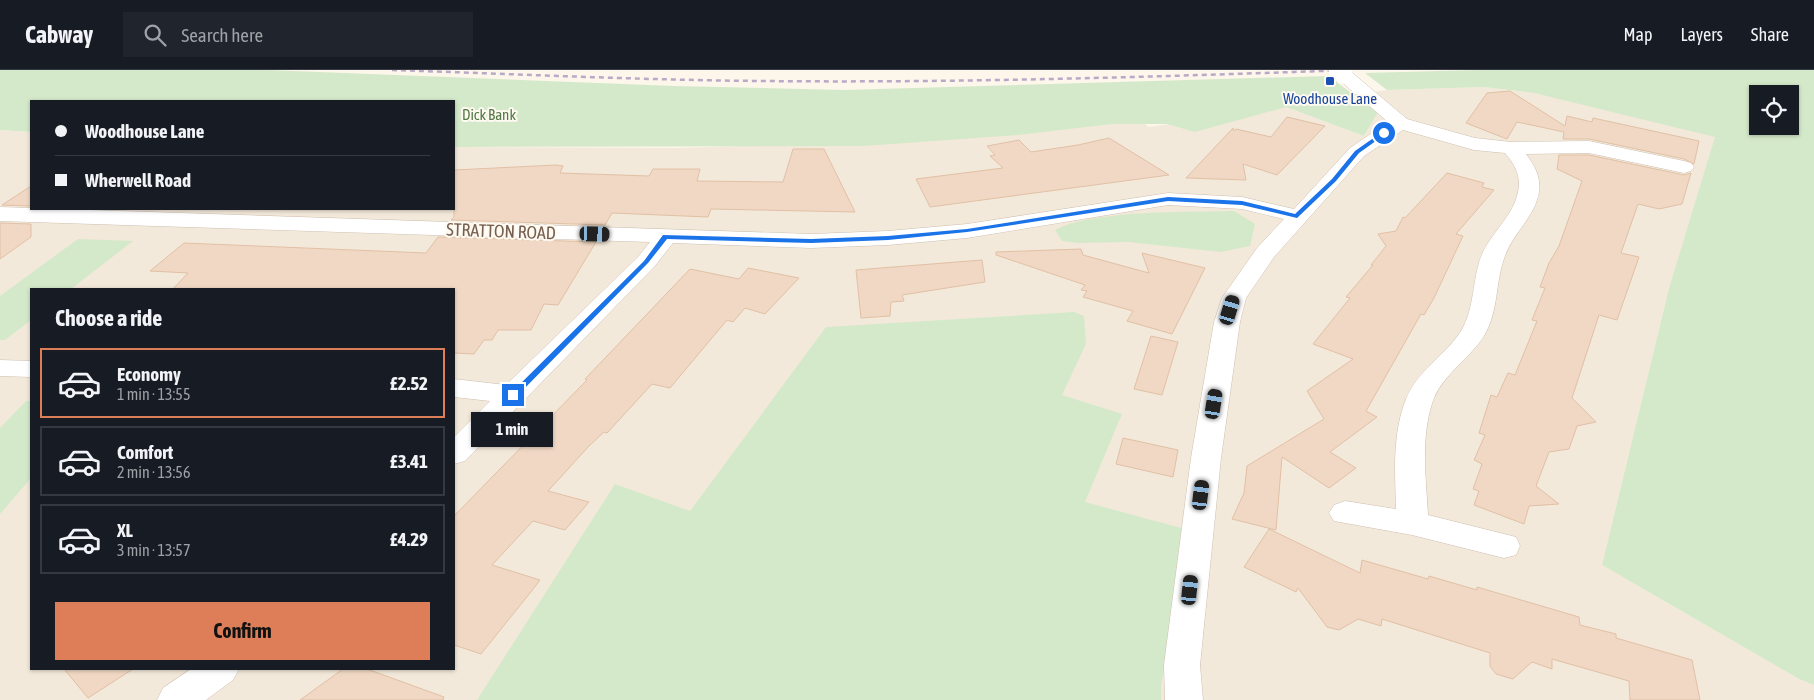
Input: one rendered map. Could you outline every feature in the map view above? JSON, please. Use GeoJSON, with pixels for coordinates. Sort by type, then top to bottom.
{"type":"FeatureCollection","features":[{"type":"Feature","properties":{"kind":"street"},"geometry":{"type":"LineString","coordinates":[[1338,70],[1400,123],[1474,144],[1511,148],[1582,146],[1638,165],[1684,167]]}},
{"type":"Feature","properties":{"kind":"street"},"geometry":{"type":"LineString","coordinates":[[1184,700],[1182,665],[1206,458],[1227,322],[1234,298],[1249,274],[1297,216],[1334,180],[1357,152],[1400,123]]}},
{"type":"Feature","properties":{"kind":"street"},"geometry":{"type":"LineString","coordinates":[[1412,523],[1410,448],[1413,421],[1421,397],[1440,369],[1470,337],[1477,326],[1492,257],[1500,240],[1525,205],[1528,195],[1528,172],[1522,160],[1511,148]]}},
{"type":"Feature","properties":{"kind":"street","name":"STRATTON ROAD"},"geometry":{"type":"LineString","coordinates":[[0,214],[811,241],[888,238],[967,230],[1168,199],[1242,203],[1297,216]]}},
{"type":"Feature","properties":{"kind":"street"},"geometry":{"type":"LineString","coordinates":[[455,453],[646,262],[666,237]]}},
{"type":"Feature","properties":{"kind":"street"},"geometry":{"type":"LineString","coordinates":[[0,368],[30,369]]}},
{"type":"Feature","properties":{"kind":"street"},"geometry":{"type":"LineString","coordinates":[[455,388],[513,395]]}},
{"type":"Feature","properties":{"kind":"street"},"geometry":{"type":"LineString","coordinates":[[1345,513],[1412,523],[1504,546]]}},
{"type":"Feature","properties":{"kind":"street"},"geometry":{"type":"LineString","coordinates":[[176,700],[219,670]]}},
{"type":"Feature","properties":{"kind":"shaded area"},"geometry":{"type":"Polygon","coordinates":[[[1484,87],[1534,93],[1716,136],[1669,288],[1602,565],[1799,679],[1814,685],[1814,700],[0,700],[0,130],[30,132],[30,210],[455,210],[455,147],[678,148],[769,145],[1126,110],[1149,127],[1286,107],[1364,136],[1378,112],[1353,95],[1387,90],[1484,87]]]}},
{"type":"Feature","properties":{"kind":"green space","name":"Dick Bank"},"geometry":{"type":"Polygon","coordinates":[[[0,70],[268,70],[674,86],[844,90],[1328,76],[1378,112],[1364,136],[1286,107],[1195,132],[1167,124],[1112,124],[1018,135],[864,146],[455,147],[455,100],[30,100],[30,132],[0,130],[0,70]]]}},
{"type":"Feature","properties":{"kind":"green space"},"geometry":{"type":"Polygon","coordinates":[[[1477,70],[1814,70],[1814,685],[1799,679],[1602,565],[1669,288],[1715,137],[1534,93],[1484,87],[1387,90],[1365,73],[1477,70]]]}},
{"type":"Feature","properties":{"kind":"green space"},"geometry":{"type":"Polygon","coordinates":[[[1234,211],[1255,224],[1250,246],[1221,252],[1128,242],[1077,243],[1062,241],[1055,230],[1071,223],[1116,215],[1234,211]]]}},
{"type":"Feature","properties":{"kind":"green space"},"geometry":{"type":"Polygon","coordinates":[[[78,239],[133,241],[72,288],[30,288],[30,321],[5,340],[0,340],[0,296],[78,239]]]}},
{"type":"Feature","properties":{"kind":"green space"},"geometry":{"type":"Polygon","coordinates":[[[1074,312],[1084,316],[1086,344],[1062,395],[1122,414],[1085,502],[1192,531],[1161,685],[1161,700],[477,700],[615,484],[690,511],[826,327],[1074,312]]]}},
{"type":"Feature","properties":{"kind":"green space"},"geometry":{"type":"Polygon","coordinates":[[[26,401],[30,401],[30,479],[0,514],[0,428],[26,401]]]}},
{"type":"Feature","properties":{"kind":"building"},"geometry":{"type":"Polygon","coordinates":[[[1510,91],[1565,126],[1567,116],[1592,122],[1593,118],[1699,141],[1694,164],[1684,159],[1589,139],[1563,139],[1564,132],[1517,122],[1507,139],[1466,123],[1487,93],[1510,91]]]}},
{"type":"Feature","properties":{"kind":"building"},"geometry":{"type":"Polygon","coordinates":[[[1287,117],[1325,126],[1277,175],[1243,164],[1246,180],[1186,178],[1233,128],[1234,131],[1236,129],[1271,137],[1287,117]]]}},
{"type":"Feature","properties":{"kind":"building"},"geometry":{"type":"Polygon","coordinates":[[[1109,138],[1169,175],[930,207],[916,179],[1003,168],[990,156],[995,155],[987,146],[1019,140],[1031,152],[1109,138]]]}},
{"type":"Feature","properties":{"kind":"building"},"geometry":{"type":"Polygon","coordinates":[[[793,149],[824,149],[855,212],[711,209],[708,217],[612,213],[605,225],[451,220],[454,217],[455,210],[455,170],[556,165],[563,166],[560,173],[649,176],[653,169],[700,169],[697,181],[783,182],[793,149]]]}},
{"type":"Feature","properties":{"kind":"building"},"geometry":{"type":"Polygon","coordinates":[[[1559,155],[1589,155],[1684,175],[1691,173],[1682,204],[1659,209],[1638,204],[1621,253],[1639,257],[1617,320],[1599,315],[1572,398],[1596,422],[1577,426],[1569,449],[1549,452],[1536,486],[1559,504],[1529,506],[1524,524],[1474,505],[1479,491],[1473,489],[1482,464],[1474,460],[1485,435],[1479,433],[1491,395],[1497,397],[1508,373],[1515,375],[1537,321],[1532,320],[1545,288],[1540,287],[1549,263],[1559,246],[1582,181],[1557,169],[1559,155]]]}},
{"type":"Feature","properties":{"kind":"building"},"geometry":{"type":"Polygon","coordinates":[[[1447,173],[1484,183],[1482,187],[1494,190],[1456,234],[1463,236],[1434,298],[1424,315],[1421,314],[1366,411],[1377,417],[1330,452],[1356,468],[1329,488],[1282,457],[1276,530],[1232,519],[1244,493],[1247,466],[1324,419],[1307,391],[1353,359],[1313,344],[1350,298],[1346,297],[1386,246],[1378,234],[1396,231],[1403,217],[1405,218],[1447,173]]]}},
{"type":"Feature","properties":{"kind":"building"},"geometry":{"type":"Polygon","coordinates":[[[30,187],[30,206],[2,205],[30,187]]]}},
{"type":"Feature","properties":{"kind":"building"},"geometry":{"type":"Polygon","coordinates":[[[0,223],[31,224],[31,237],[0,259],[0,223]]]}},
{"type":"Feature","properties":{"kind":"building"},"geometry":{"type":"Polygon","coordinates":[[[438,237],[596,242],[558,305],[544,304],[531,330],[498,330],[492,340],[484,340],[474,354],[455,353],[455,288],[174,288],[188,273],[150,271],[184,243],[426,253],[438,237]]]}},
{"type":"Feature","properties":{"kind":"building"},"geometry":{"type":"Polygon","coordinates":[[[1081,249],[1083,255],[1149,273],[1142,253],[1205,268],[1172,334],[1127,321],[1133,311],[1083,297],[1087,291],[1081,290],[1085,285],[996,255],[996,252],[1081,249]]]}},
{"type":"Feature","properties":{"kind":"building"},"geometry":{"type":"Polygon","coordinates":[[[982,260],[985,282],[902,295],[904,301],[891,302],[890,316],[861,318],[856,270],[982,260]]]}},
{"type":"Feature","properties":{"kind":"building"},"geometry":{"type":"Polygon","coordinates":[[[748,268],[799,278],[765,314],[745,308],[733,322],[727,320],[670,388],[652,384],[607,433],[604,432],[589,446],[548,491],[589,502],[565,530],[533,521],[492,565],[540,580],[481,654],[455,645],[455,515],[587,380],[585,379],[690,269],[739,279],[748,268]]]}},
{"type":"Feature","properties":{"kind":"building"},"geometry":{"type":"Polygon","coordinates":[[[1151,336],[1178,342],[1162,395],[1134,389],[1151,336]]]}},
{"type":"Feature","properties":{"kind":"building"},"geometry":{"type":"Polygon","coordinates":[[[1123,438],[1178,450],[1173,477],[1116,464],[1123,438]]]}},
{"type":"Feature","properties":{"kind":"building"},"geometry":{"type":"Polygon","coordinates":[[[1269,529],[1360,573],[1362,560],[1428,579],[1429,576],[1477,590],[1477,587],[1579,617],[1580,625],[1616,634],[1616,638],[1692,660],[1700,700],[1630,700],[1629,681],[1552,659],[1552,669],[1532,662],[1513,679],[1496,674],[1490,666],[1490,653],[1382,619],[1381,626],[1358,619],[1339,630],[1327,627],[1298,588],[1296,592],[1244,567],[1269,529]]]}},
{"type":"Feature","properties":{"kind":"building"},"geometry":{"type":"Polygon","coordinates":[[[65,670],[131,670],[88,698],[65,670]]]}},
{"type":"Feature","properties":{"kind":"building"},"geometry":{"type":"Polygon","coordinates":[[[342,670],[370,670],[444,697],[443,700],[300,700],[342,670]]]}},
{"type":"Feature","properties":{"kind":"railway"},"geometry":{"type":"LineString","coordinates":[[392,70],[762,81],[1056,79],[1349,70]]}},
{"type":"Feature","properties":{"kind":"place","name":"Woodhouse Lane"},"geometry":{"type":"Point","coordinates":[1330,81]}},
{"type":"Feature","properties":{"kind":"route"},"geometry":{"type":"LineString","coordinates":[[513,395],[646,262],[666,237],[811,241],[928,235],[1168,199],[1222,200],[1297,216],[1334,180],[1357,152],[1384,133]]}}]}
